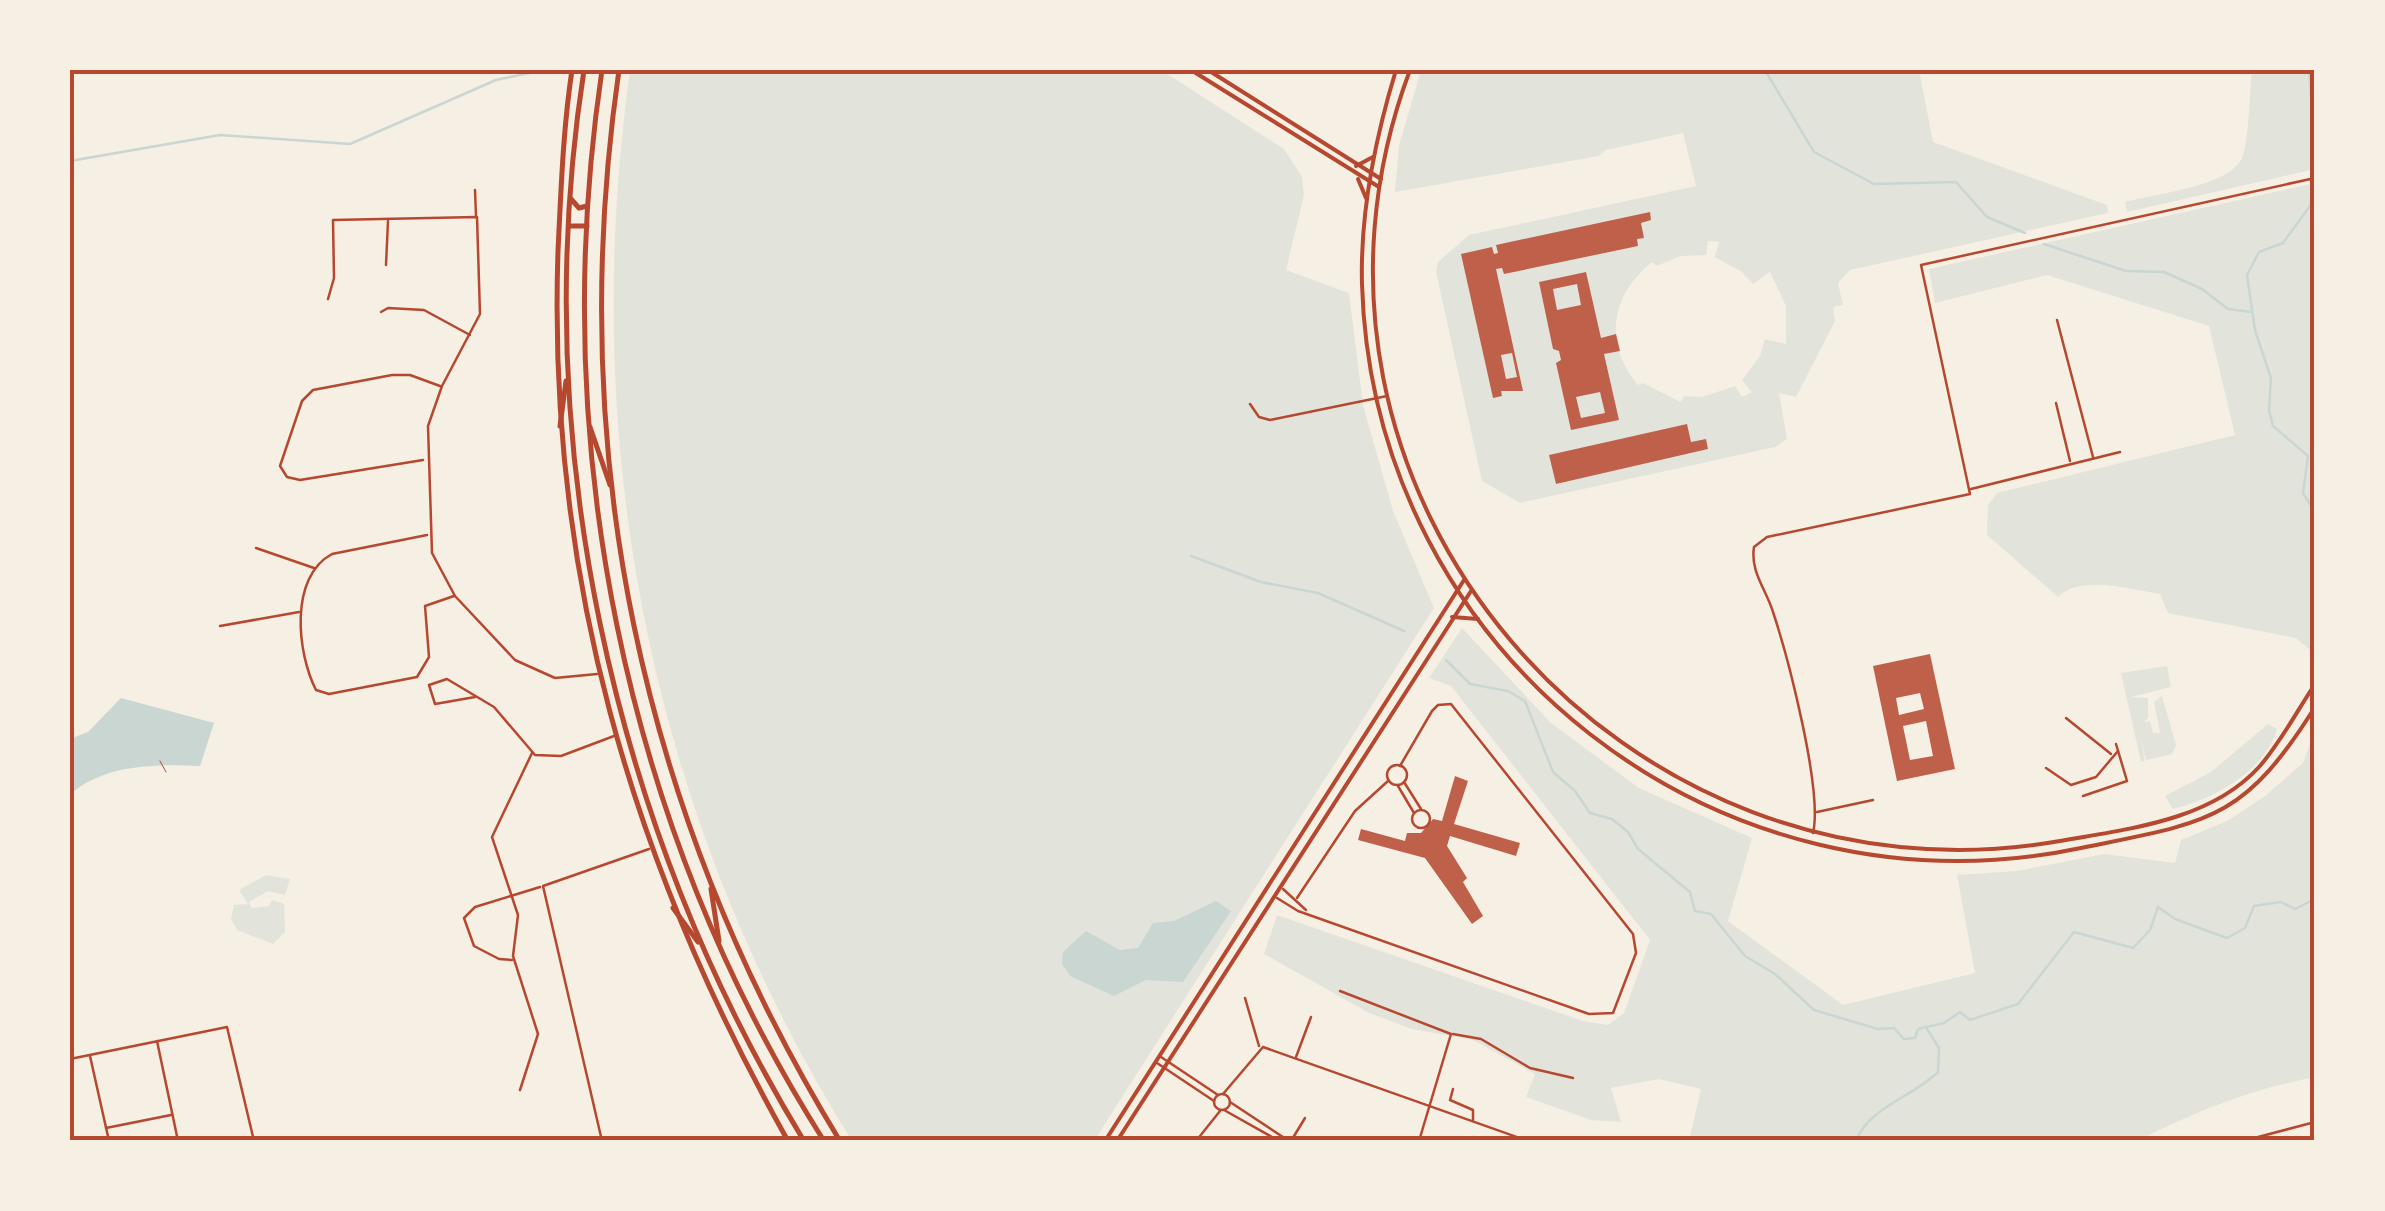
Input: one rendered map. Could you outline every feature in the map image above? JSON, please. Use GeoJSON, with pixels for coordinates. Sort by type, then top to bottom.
{"type":"FeatureCollection","features":[{"type":"Feature","properties":{"kind":"highway"},"geometry":{"type":"LineString","coordinates":[[572,70],[558,247],[560,426],[576,559],[599,674],[649,849],[734,1044],[788,1141]]}},
{"type":"Feature","properties":{"kind":"highway"},"geometry":{"type":"LineString","coordinates":[[584,70],[569,226],[568,364],[582,519],[612,674],[652,817],[704,951],[804,1141]]}},
{"type":"Feature","properties":{"kind":"highway"},"geometry":{"type":"LineString","coordinates":[[602,70],[587,226],[588,419],[598,532],[638,720],[676,842],[721,949],[775,1058],[824,1141]]}},
{"type":"Feature","properties":{"kind":"highway"},"geometry":{"type":"LineString","coordinates":[[619,70],[606,164],[600,350],[610,486],[625,588],[650,700],[711,889],[761,1002],[840,1141]]}},
{"type":"Feature","properties":{"kind":"highway"},"geometry":{"type":"LineString","coordinates":[[571,199],[583,209],[589,198]]}},
{"type":"Feature","properties":{"kind":"highway"},"geometry":{"type":"LineString","coordinates":[[569,226],[587,226]]}},
{"type":"Feature","properties":{"kind":"highway"},"geometry":{"type":"LineString","coordinates":[[560,426],[568,364]]}},
{"type":"Feature","properties":{"kind":"highway"},"geometry":{"type":"LineString","coordinates":[[588,419],[610,486]]}},
{"type":"Feature","properties":{"kind":"highway"},"geometry":{"type":"LineString","coordinates":[[711,889],[721,949]]}},
{"type":"Feature","properties":{"kind":"highway"},"geometry":{"type":"LineString","coordinates":[[673,908],[704,951]]}},
{"type":"Feature","properties":{"kind":"main road"},"geometry":{"type":"LineString","coordinates":[[1191,70],[1380,187]]}},
{"type":"Feature","properties":{"kind":"main road"},"geometry":{"type":"LineString","coordinates":[[1208,70],[1356,166],[1381,178]]}},
{"type":"Feature","properties":{"kind":"main road"},"geometry":{"type":"LineString","coordinates":[[1396,70],[1368,183],[1362,295],[1377,398],[1413,510],[1458,591],[1546,700],[1600,744],[1665,786],[1774,834],[1893,859],[1954,862],[2025,858],[2196,823],[2255,788],[2278,764],[2315,706]]}},
{"type":"Feature","properties":{"kind":"main road"},"geometry":{"type":"LineString","coordinates":[[1410,70],[1381,178],[1374,231],[1376,305],[1388,396],[1424,506],[1470,591],[1533,671],[1629,750],[1715,799],[1813,833],[1914,849],[2008,848],[2187,813],[2231,791],[2256,770],[2315,684]]}},
{"type":"Feature","properties":{"kind":"main road"},"geometry":{"type":"LineString","coordinates":[[1356,166],[1374,158]]}},
{"type":"Feature","properties":{"kind":"main road"},"geometry":{"type":"LineString","coordinates":[[1356,175],[1368,202]]}},
{"type":"Feature","properties":{"kind":"main road"},"geometry":{"type":"LineString","coordinates":[[1106,1141],[1464,580]]}},
{"type":"Feature","properties":{"kind":"main road"},"geometry":{"type":"LineString","coordinates":[[1117,1141],[1470,591]]}},
{"type":"Feature","properties":{"kind":"main road"},"geometry":{"type":"LineString","coordinates":[[1452,617],[1478,620]]}},
{"type":"Feature","properties":{"kind":"main road"},"geometry":{"type":"LineString","coordinates":[[1300,837],[1308,842]]}},
{"type":"Feature","properties":{"kind":"street"},"geometry":{"type":"LineString","coordinates":[[1813,833],[1815,812],[1778,630],[1754,567],[1754,547],[1767,536],[1970,494],[1922,265],[2315,178]]}},
{"type":"Feature","properties":{"kind":"street"},"geometry":{"type":"LineString","coordinates":[[476,190],[482,306],[472,336],[431,412],[426,459],[429,535],[438,568],[455,596],[528,669],[568,680],[599,674]]}},
{"type":"Feature","properties":{"kind":"street"},"geometry":{"type":"LineString","coordinates":[[328,300],[334,278],[333,220],[476,218]]}},
{"type":"Feature","properties":{"kind":"street"},"geometry":{"type":"LineString","coordinates":[[386,264],[388,219]]}},
{"type":"Feature","properties":{"kind":"street"},"geometry":{"type":"LineString","coordinates":[[381,312],[388,308],[424,310],[472,336]]}},
{"type":"Feature","properties":{"kind":"street"},"geometry":{"type":"LineString","coordinates":[[2057,320],[2094,458]]}},
{"type":"Feature","properties":{"kind":"street"},"geometry":{"type":"LineString","coordinates":[[426,459],[300,480],[286,477],[280,466],[302,401],[313,390],[392,375],[410,375],[442,386]]}},
{"type":"Feature","properties":{"kind":"street"},"geometry":{"type":"LineString","coordinates":[[1250,404],[1259,417],[1270,420],[1388,396]]}},
{"type":"Feature","properties":{"kind":"street"},"geometry":{"type":"LineString","coordinates":[[2056,403],[2070,462]]}},
{"type":"Feature","properties":{"kind":"street"},"geometry":{"type":"LineString","coordinates":[[1970,489],[2120,452]]}},
{"type":"Feature","properties":{"kind":"street"},"geometry":{"type":"LineString","coordinates":[[429,535],[332,554],[316,569],[300,612],[312,684],[329,694],[417,677],[429,657],[424,606],[455,596]]}},
{"type":"Feature","properties":{"kind":"street"},"geometry":{"type":"LineString","coordinates":[[256,548],[316,569]]}},
{"type":"Feature","properties":{"kind":"street"},"geometry":{"type":"LineString","coordinates":[[220,626],[300,612]]}},
{"type":"Feature","properties":{"kind":"street"},"geometry":{"type":"LineString","coordinates":[[474,697],[438,704],[430,686],[447,679],[494,706],[532,753],[561,756],[614,736]]}},
{"type":"Feature","properties":{"kind":"street"},"geometry":{"type":"LineString","coordinates":[[1277,898],[1298,912],[1306,911],[1589,1014],[1606,1016],[1616,1009],[1636,953],[1633,934],[1456,708],[1445,702],[1438,705],[1400,766],[1389,769],[1388,781],[1356,811],[1297,898]]}},
{"type":"Feature","properties":{"kind":"street"},"geometry":{"type":"LineString","coordinates":[[2066,718],[2114,756]]}},
{"type":"Feature","properties":{"kind":"street"},"geometry":{"type":"LineString","coordinates":[[2083,796],[2127,781],[2116,744]]}},
{"type":"Feature","properties":{"kind":"street"},"geometry":{"type":"LineString","coordinates":[[2046,768],[2072,785],[2096,777],[2118,751]]}},
{"type":"Feature","properties":{"kind":"street"},"geometry":{"type":"LineString","coordinates":[[520,1090],[538,1034],[514,959],[518,919],[493,833],[532,753]]}},
{"type":"Feature","properties":{"kind":"street"},"geometry":{"type":"LineString","coordinates":[[1388,781],[1397,785],[1414,813],[1414,824],[1424,828],[1430,818],[1404,782],[1406,773],[1400,766]]}},
{"type":"Feature","properties":{"kind":"street"},"geometry":{"type":"LineString","coordinates":[[1397,785],[1404,782]]}},
{"type":"Feature","properties":{"kind":"street"},"geometry":{"type":"LineString","coordinates":[[1815,812],[1873,800]]}},
{"type":"Feature","properties":{"kind":"street"},"geometry":{"type":"LineString","coordinates":[[1414,813],[1422,810]]}},
{"type":"Feature","properties":{"kind":"street"},"geometry":{"type":"LineString","coordinates":[[514,959],[499,959],[478,949],[464,923],[469,910],[649,849]]}},
{"type":"Feature","properties":{"kind":"street"},"geometry":{"type":"LineString","coordinates":[[543,886],[602,1141]]}},
{"type":"Feature","properties":{"kind":"street"},"geometry":{"type":"LineString","coordinates":[[1283,889],[1297,898],[1306,911]]}},
{"type":"Feature","properties":{"kind":"street"},"geometry":{"type":"LineString","coordinates":[[1340,991],[1451,1034],[1480,1040],[1530,1068],[1573,1078]]}},
{"type":"Feature","properties":{"kind":"street"},"geometry":{"type":"LineString","coordinates":[[1245,998],[1260,1047]]}},
{"type":"Feature","properties":{"kind":"street"},"geometry":{"type":"LineString","coordinates":[[1296,1058],[1311,1017]]}},
{"type":"Feature","properties":{"kind":"street"},"geometry":{"type":"LineString","coordinates":[[70,1058],[227,1027],[254,1141]]}},
{"type":"Feature","properties":{"kind":"street"},"geometry":{"type":"LineString","coordinates":[[1419,1141],[1451,1034]]}},
{"type":"Feature","properties":{"kind":"street"},"geometry":{"type":"LineString","coordinates":[[156,1040],[178,1141]]}},
{"type":"Feature","properties":{"kind":"street"},"geometry":{"type":"LineString","coordinates":[[1260,1047],[1528,1141]]}},
{"type":"Feature","properties":{"kind":"street"},"geometry":{"type":"LineString","coordinates":[[1212,1118],[1214,1104],[1260,1047]]}},
{"type":"Feature","properties":{"kind":"street"},"geometry":{"type":"LineString","coordinates":[[90,1055],[109,1141]]}},
{"type":"Feature","properties":{"kind":"street"},"geometry":{"type":"LineString","coordinates":[[1158,1059],[1214,1104],[1279,1141]]}},
{"type":"Feature","properties":{"kind":"street"},"geometry":{"type":"LineString","coordinates":[[1166,1065],[1221,1094],[1290,1141],[1306,1118]]}},
{"type":"Feature","properties":{"kind":"street"},"geometry":{"type":"LineString","coordinates":[[1196,1141],[1230,1100],[1233,1085]]}},
{"type":"Feature","properties":{"kind":"street"},"geometry":{"type":"LineString","coordinates":[[1453,1089],[1450,1100],[1473,1110],[1473,1121]]}},
{"type":"Feature","properties":{"kind":"street"},"geometry":{"type":"LineString","coordinates":[[106,1128],[172,1115]]}},
{"type":"Feature","properties":{"kind":"street"},"geometry":{"type":"LineString","coordinates":[[2243,1141],[2315,1122]]}},
{"type":"Feature","properties":{"kind":"path"},"geometry":{"type":"LineString","coordinates":[[160,761],[166,772]]}},
{"type":"Feature","properties":{"kind":"shaded area"},"geometry":{"type":"Polygon","coordinates":[[[630,70],[1161,70],[1284,149],[1302,177],[1304,195],[1286,270],[1349,293],[1363,405],[1393,511],[1434,608],[1094,1141],[852,1141],[782,1017],[725,890],[679,759],[646,625],[624,489],[614,351],[616,211],[630,70]]]}},
{"type":"Feature","properties":{"kind":"shaded area"},"geometry":{"type":"Polygon","coordinates":[[[1421,70],[1919,70],[1933,142],[2107,205],[2108,213],[1850,270],[1838,283],[1843,305],[1833,307],[1835,321],[1796,397],[1779,393],[1787,439],[1775,447],[1520,503],[1482,481],[1436,272],[1438,262],[1469,235],[1696,186],[1683,133],[1606,150],[1599,156],[1395,192],[1399,146],[1421,70]],[[1708,241],[1706,255],[1680,256],[1657,266],[1652,262],[1628,289],[1616,320],[1620,353],[1638,385],[1643,383],[1681,402],[1684,396],[1702,397],[1735,386],[1742,397],[1752,392],[1742,380],[1760,356],[1765,339],[1786,344],[1786,306],[1770,272],[1753,284],[1742,272],[1715,257],[1719,242],[1708,241]]]}},
{"type":"Feature","properties":{"kind":"shaded area"},"geometry":{"type":"Polygon","coordinates":[[[2252,70],[2315,70],[2315,169],[2127,212],[2125,202],[2210,181],[2237,166],[2247,135],[2252,70]]]}},
{"type":"Feature","properties":{"kind":"shaded area"},"geometry":{"type":"Polygon","coordinates":[[[2315,183],[2315,654],[2296,638],[2168,613],[2160,594],[2093,585],[2068,590],[2058,597],[1987,535],[1988,505],[1997,493],[2235,435],[2209,326],[2047,275],[1935,303],[1929,269],[2315,183]]]}},
{"type":"Feature","properties":{"kind":"shaded area"},"geometry":{"type":"Polygon","coordinates":[[[1462,628],[1551,723],[1639,788],[1752,838],[1728,921],[1843,1005],[1975,973],[1957,875],[2017,871],[2104,854],[2175,863],[2181,840],[2229,820],[2303,763],[2315,730],[2315,1077],[2224,1103],[2137,1141],[1689,1141],[1701,1089],[1659,1079],[1611,1088],[1621,1122],[1591,1120],[1526,1097],[1535,1074],[1473,1040],[1412,1029],[1369,1013],[1264,954],[1277,915],[1583,1021],[1608,1025],[1624,1013],[1650,940],[1451,686],[1429,678],[1462,628]]]}},
{"type":"Feature","properties":{"kind":"shaded area"},"geometry":{"type":"Polygon","coordinates":[[[2167,666],[2171,687],[2131,697],[2148,698],[2148,718],[2144,722],[2150,721],[2153,733],[2160,733],[2154,702],[2162,696],[2176,745],[2172,754],[2146,760],[2141,740],[2145,761],[2141,762],[2121,673],[2167,666]]]}},
{"type":"Feature","properties":{"kind":"shaded area"},"geometry":{"type":"Polygon","coordinates":[[[121,698],[214,723],[200,766],[131,768],[98,777],[70,795],[70,739],[88,732],[121,698]]]}},
{"type":"Feature","properties":{"kind":"shaded area"},"geometry":{"type":"Polygon","coordinates":[[[2268,724],[2277,729],[2271,744],[2250,770],[2221,790],[2173,809],[2165,796],[2211,772],[2268,724]]]}},
{"type":"Feature","properties":{"kind":"shaded area"},"geometry":{"type":"Polygon","coordinates":[[[266,875],[290,879],[285,895],[268,891],[249,902],[251,908],[269,906],[272,900],[284,904],[285,932],[273,944],[237,930],[231,919],[234,905],[248,904],[239,890],[266,875]]]}},
{"type":"Feature","properties":{"kind":"shaded area"},"geometry":{"type":"Polygon","coordinates":[[[1216,901],[1231,911],[1183,982],[1146,980],[1114,996],[1070,976],[1062,964],[1063,952],[1086,931],[1120,950],[1138,948],[1153,923],[1174,921],[1216,901]]]}},
{"type":"Feature","properties":{"kind":"building"},"geometry":{"type":"Polygon","coordinates":[[[1650,212],[1651,220],[1641,223],[1644,238],[1637,239],[1638,246],[1504,274],[1502,268],[1496,269],[1523,391],[1501,391],[1502,396],[1493,398],[1461,254],[1492,247],[1494,254],[1498,253],[1496,245],[1650,212]],[[1512,353],[1501,355],[1506,379],[1517,377],[1512,353]]]}},
{"type":"Feature","properties":{"kind":"building"},"geometry":{"type":"Polygon","coordinates":[[[1586,272],[1601,338],[1616,334],[1620,351],[1604,354],[1619,420],[1571,430],[1556,363],[1561,360],[1559,351],[1553,349],[1539,282],[1586,272]],[[1577,284],[1553,289],[1557,310],[1581,305],[1577,284]],[[1600,392],[1576,397],[1581,418],[1605,413],[1600,392]]]}},
{"type":"Feature","properties":{"kind":"building"},"geometry":{"type":"Polygon","coordinates":[[[1687,424],[1691,442],[1706,439],[1708,449],[1556,484],[1549,455],[1687,424]]]}},
{"type":"Feature","properties":{"kind":"building"},"geometry":{"type":"Polygon","coordinates":[[[1930,654],[1955,769],[1897,781],[1873,666],[1930,654]],[[1920,693],[1896,698],[1899,715],[1924,709],[1920,693]],[[1926,721],[1903,726],[1910,760],[1933,756],[1926,721]]]}},
{"type":"Feature","properties":{"kind":"building"},"geometry":{"type":"Polygon","coordinates":[[[1455,776],[1468,781],[1454,824],[1520,843],[1516,856],[1450,836],[1447,846],[1467,878],[1463,882],[1483,916],[1472,924],[1425,858],[1358,840],[1361,829],[1405,841],[1407,833],[1421,833],[1433,819],[1442,821],[1455,776]]]}},
{"type":"Feature","properties":{"kind":"waterway"},"geometry":{"type":"LineString","coordinates":[[70,161],[220,135],[350,144],[496,80],[544,70]]}},
{"type":"Feature","properties":{"kind":"waterway"},"geometry":{"type":"LineString","coordinates":[[1765,70],[1814,152],[1874,184],[1956,182],[1987,217],[2025,233]]}},
{"type":"Feature","properties":{"kind":"waterway"},"geometry":{"type":"LineString","coordinates":[[2309,70],[2315,152]]}},
{"type":"Feature","properties":{"kind":"waterway"},"geometry":{"type":"LineString","coordinates":[[2315,199],[2283,243],[2259,252],[2247,275],[2255,330],[2271,378],[2269,410],[2273,426],[2308,456],[2303,493],[2315,512]]}},
{"type":"Feature","properties":{"kind":"waterway"},"geometry":{"type":"LineString","coordinates":[[2044,244],[2126,271],[2164,272],[2202,289],[2228,309],[2252,312]]}},
{"type":"Feature","properties":{"kind":"waterway"},"geometry":{"type":"LineString","coordinates":[[1191,556],[1261,582],[1318,593],[1404,631]]}},
{"type":"Feature","properties":{"kind":"waterway"},"geometry":{"type":"LineString","coordinates":[[1446,660],[1470,684],[1508,691],[1525,701],[1553,772],[1575,791],[1590,813],[1612,819],[1628,832],[1638,849],[1690,892],[1695,911],[1711,914],[1745,956],[1775,974],[1814,1010],[1878,1029],[1894,1028],[1904,1039],[1915,1038],[1918,1029],[1944,1023],[1960,1012],[1970,1020],[2018,1004],[2074,932],[2133,948],[2150,930],[2158,907],[2175,919],[2227,938],[2245,928],[2254,906],[2281,902],[2295,909],[2315,899]]}},
{"type":"Feature","properties":{"kind":"waterway"},"geometry":{"type":"LineString","coordinates":[[1856,1141],[1871,1119],[1938,1072],[1939,1048],[1927,1029]]}}]}
